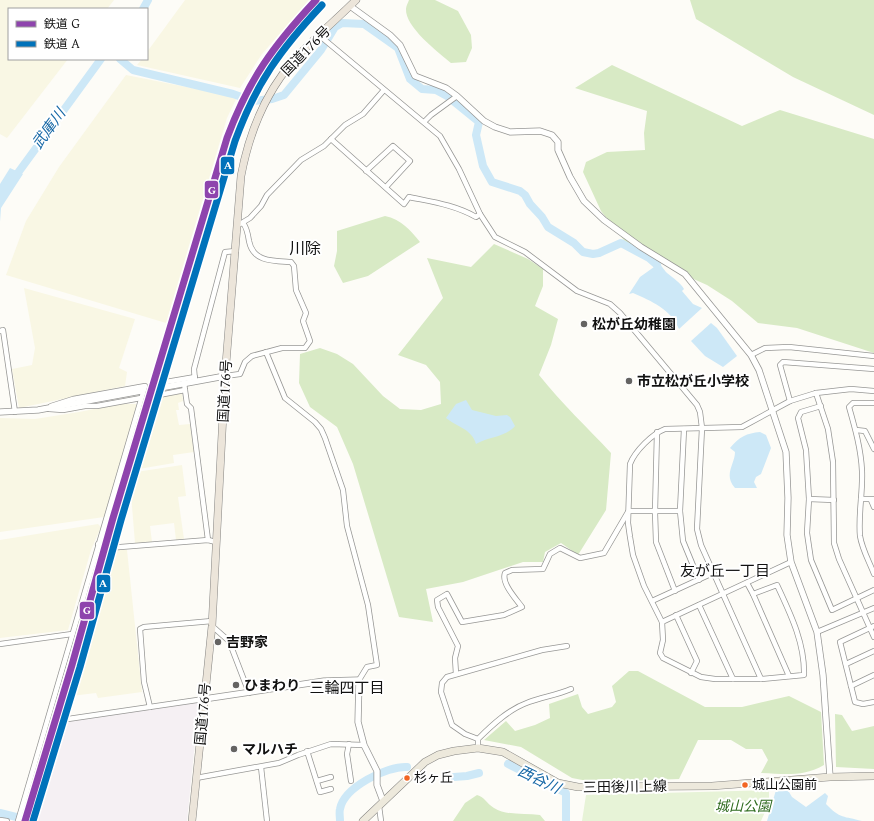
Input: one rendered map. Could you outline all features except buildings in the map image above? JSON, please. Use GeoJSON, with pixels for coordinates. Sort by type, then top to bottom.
{"type":"FeatureCollection","features":[{"type":"Feature","properties":{"kind":"highway","name":"国道176号"},"geometry":{"type":"LineString","coordinates":[[192,821],[212,623],[212,541],[220,491],[225,376],[236,251],[240,224],[244,161],[253,127],[276,83],[295,60],[324,40],[356,0]]}},
{"type":"Feature","properties":{"kind":"main road","name":"三田後川上線"},"geometry":{"type":"LineString","coordinates":[[363,821],[425,762],[449,752],[478,748],[503,752],[558,783],[578,787],[712,786],[830,777],[874,776]]}},
{"type":"Feature","properties":{"kind":"street"},"geometry":{"type":"LineString","coordinates":[[350,6],[390,35],[400,45],[415,76],[446,88],[470,109],[495,127],[510,132],[540,131],[552,135],[558,142],[558,150],[570,177],[584,201],[604,220],[641,247],[685,274],[751,355],[759,370],[772,412],[784,443],[788,463],[786,535],[791,562],[817,632],[823,675],[830,777]]}},
{"type":"Feature","properties":{"kind":"street"},"geometry":{"type":"LineString","coordinates":[[324,40],[440,136],[447,146],[480,214],[495,237],[525,252],[576,291],[610,304],[620,313],[697,405],[700,412],[702,428],[697,529],[701,545],[761,679]]}},
{"type":"Feature","properties":{"kind":"street"},"geometry":{"type":"LineString","coordinates":[[185,390],[159,395],[156,393],[160,383],[240,374],[248,358],[282,348],[305,348],[310,341],[303,321],[306,313],[296,290],[294,266],[291,262],[273,261],[254,254],[250,250],[246,228],[240,224],[261,206],[267,195],[301,160],[324,146],[345,126],[363,114],[384,90]]}},
{"type":"Feature","properties":{"kind":"street"},"geometry":{"type":"LineString","coordinates":[[424,122],[456,97]]}},
{"type":"Feature","properties":{"kind":"street"},"geometry":{"type":"LineString","coordinates":[[331,139],[404,204],[409,197],[446,204],[464,210],[476,217],[480,214]]}},
{"type":"Feature","properties":{"kind":"street"},"geometry":{"type":"LineString","coordinates":[[366,171],[393,146],[410,161],[386,187]]}},
{"type":"Feature","properties":{"kind":"street"},"geometry":{"type":"LineString","coordinates":[[195,379],[194,369],[226,252],[236,251]]}},
{"type":"Feature","properties":{"kind":"street"},"geometry":{"type":"LineString","coordinates":[[0,331],[3,330],[15,412]]}},
{"type":"Feature","properties":{"kind":"street"},"geometry":{"type":"LineString","coordinates":[[751,355],[764,348],[789,347],[874,356]]}},
{"type":"Feature","properties":{"kind":"street"},"geometry":{"type":"LineString","coordinates":[[266,352],[285,398],[321,429],[343,490],[347,526],[368,605],[377,665],[367,667],[360,680],[357,717],[364,745],[377,771],[377,785],[381,804],[381,821]]}},
{"type":"Feature","properties":{"kind":"street"},"geometry":{"type":"LineString","coordinates":[[790,401],[780,365],[784,362],[874,369]]}},
{"type":"Feature","properties":{"kind":"street"},"geometry":{"type":"LineString","coordinates":[[160,388],[195,379]]}},
{"type":"Feature","properties":{"kind":"street"},"geometry":{"type":"LineString","coordinates":[[98,544],[108,548],[212,541],[192,408],[187,404],[184,383]]}},
{"type":"Feature","properties":{"kind":"street"},"geometry":{"type":"LineString","coordinates":[[18,821],[145,386],[73,399],[58,403],[46,409]]}},
{"type":"Feature","properties":{"kind":"street"},"geometry":{"type":"LineString","coordinates":[[753,594],[777,585],[794,625],[804,661],[804,675],[761,679],[708,678],[691,673],[661,655],[663,640],[662,622],[633,555],[628,523],[630,464],[632,459],[657,432],[665,429],[742,427],[790,401],[816,392],[846,389],[874,391]]}},
{"type":"Feature","properties":{"kind":"street"},"geometry":{"type":"LineString","coordinates":[[0,412],[46,409],[141,391]]}},
{"type":"Feature","properties":{"kind":"street"},"geometry":{"type":"LineString","coordinates":[[816,392],[828,429],[833,462],[834,543],[839,560],[856,599],[872,627],[874,637]]}},
{"type":"Feature","properties":{"kind":"street"},"geometry":{"type":"LineString","coordinates":[[46,409],[63,410],[142,398]]}},
{"type":"Feature","properties":{"kind":"street"},"geometry":{"type":"LineString","coordinates":[[874,403],[852,403],[849,407],[856,430],[862,471],[860,534],[862,547],[874,574]]}},
{"type":"Feature","properties":{"kind":"street"},"geometry":{"type":"LineString","coordinates":[[821,406],[801,412],[798,418],[806,450],[809,499],[807,533],[810,560],[832,610],[874,590]]}},
{"type":"Feature","properties":{"kind":"street"},"geometry":{"type":"LineString","coordinates":[[684,429],[680,511],[683,541],[699,580]]}},
{"type":"Feature","properties":{"kind":"street"},"geometry":{"type":"LineString","coordinates":[[856,430],[865,431],[874,449]]}},
{"type":"Feature","properties":{"kind":"street"},"geometry":{"type":"LineString","coordinates":[[657,432],[655,512],[656,542],[675,591]]}},
{"type":"Feature","properties":{"kind":"street"},"geometry":{"type":"LineString","coordinates":[[809,499],[834,500]]}},
{"type":"Feature","properties":{"kind":"street"},"geometry":{"type":"LineString","coordinates":[[861,499],[872,499],[874,507]]}},
{"type":"Feature","properties":{"kind":"street"},"geometry":{"type":"LineString","coordinates":[[629,511],[680,511]]}},
{"type":"Feature","properties":{"kind":"street"},"geometry":{"type":"LineString","coordinates":[[456,674],[455,658],[458,646],[438,607],[437,600],[447,594],[462,622],[504,615],[522,607],[504,580],[505,573],[512,570],[543,569],[550,554],[560,548],[580,558],[604,553],[629,511]]}},
{"type":"Feature","properties":{"kind":"street"},"geometry":{"type":"LineString","coordinates":[[662,622],[791,562]]}},
{"type":"Feature","properties":{"kind":"street"},"geometry":{"type":"LineString","coordinates":[[652,601],[714,573]]}},
{"type":"Feature","properties":{"kind":"street"},"geometry":{"type":"LineString","coordinates":[[748,583],[789,676]]}},
{"type":"Feature","properties":{"kind":"street"},"geometry":{"type":"LineString","coordinates":[[699,605],[733,679]]}},
{"type":"Feature","properties":{"kind":"street"},"geometry":{"type":"LineString","coordinates":[[817,632],[874,608]]}},
{"type":"Feature","properties":{"kind":"street"},"geometry":{"type":"LineString","coordinates":[[676,615],[697,661],[691,673]]}},
{"type":"Feature","properties":{"kind":"street"},"geometry":{"type":"LineString","coordinates":[[150,707],[144,682],[140,629],[144,627],[212,623],[229,641],[249,693]]}},
{"type":"Feature","properties":{"kind":"street"},"geometry":{"type":"LineString","coordinates":[[872,627],[840,642],[855,702],[857,704],[874,702]]}},
{"type":"Feature","properties":{"kind":"street"},"geometry":{"type":"LineString","coordinates":[[0,644],[72,634]]}},
{"type":"Feature","properties":{"kind":"street"},"geometry":{"type":"LineString","coordinates":[[478,739],[465,734],[452,725],[441,692],[442,683],[447,677],[542,650],[567,646]]}},
{"type":"Feature","properties":{"kind":"street"},"geometry":{"type":"LineString","coordinates":[[846,664],[874,651]]}},
{"type":"Feature","properties":{"kind":"street"},"geometry":{"type":"LineString","coordinates":[[851,686],[874,675]]}},
{"type":"Feature","properties":{"kind":"street"},"geometry":{"type":"LineString","coordinates":[[68,719],[324,681],[360,680]]}},
{"type":"Feature","properties":{"kind":"street"},"geometry":{"type":"LineString","coordinates":[[478,748],[478,739],[489,728],[514,710],[528,702],[561,694],[571,689]]}},
{"type":"Feature","properties":{"kind":"street"},"geometry":{"type":"LineString","coordinates":[[196,778],[279,763],[307,751],[331,744],[364,745]]}},
{"type":"Feature","properties":{"kind":"street"},"geometry":{"type":"LineString","coordinates":[[349,744],[347,754],[351,781]]}},
{"type":"Feature","properties":{"kind":"street"},"geometry":{"type":"LineString","coordinates":[[307,751],[320,792],[331,789]]}},
{"type":"Feature","properties":{"kind":"street"},"geometry":{"type":"LineString","coordinates":[[261,767],[267,821]]}},
{"type":"Feature","properties":{"kind":"street"},"geometry":{"type":"LineString","coordinates":[[317,781],[331,777]]}},
{"type":"Feature","properties":{"kind":"street"},"geometry":{"type":"LineString","coordinates":[[0,820],[7,821]]}},
{"type":"Feature","properties":{"kind":"shaded area"},"geometry":{"type":"Polygon","coordinates":[[[0,0],[114,0],[108,8],[8,8],[8,60],[67,60],[7,138],[0,134],[0,0]]]}},
{"type":"Feature","properties":{"kind":"shaded area"},"geometry":{"type":"Polygon","coordinates":[[[185,0],[309,0],[262,54],[240,88],[137,65],[141,60],[148,60],[148,51],[185,0]]]}},
{"type":"Feature","properties":{"kind":"shaded area"},"geometry":{"type":"Polygon","coordinates":[[[126,75],[237,97],[227,118],[166,323],[6,275],[26,221],[59,167],[126,75]]]}},
{"type":"Feature","properties":{"kind":"shaded area"},"geometry":{"type":"Polygon","coordinates":[[[24,288],[135,319],[119,368],[127,372],[125,386],[19,408],[12,369],[32,365],[35,348],[24,288]]]}},
{"type":"Feature","properties":{"kind":"shaded area"},"geometry":{"type":"Polygon","coordinates":[[[182,392],[183,401],[178,403],[179,410],[176,410],[179,425],[190,424],[194,452],[173,455],[174,463],[133,470],[153,397],[182,392]]]}},
{"type":"Feature","properties":{"kind":"shaded area"},"geometry":{"type":"Polygon","coordinates":[[[119,404],[136,404],[136,408],[104,517],[0,532],[0,418],[35,419],[119,404]]]}},
{"type":"Feature","properties":{"kind":"shaded area"},"geometry":{"type":"Polygon","coordinates":[[[182,465],[186,496],[178,497],[184,539],[176,540],[174,523],[150,526],[152,542],[135,543],[130,482],[132,476],[136,472],[182,465]]]}},
{"type":"Feature","properties":{"kind":"shaded area"},"geometry":{"type":"Polygon","coordinates":[[[98,524],[101,527],[91,550],[68,630],[0,638],[0,540],[98,524]]]}},
{"type":"Feature","properties":{"kind":"shaded area"},"geometry":{"type":"Polygon","coordinates":[[[108,550],[127,550],[142,692],[98,698],[96,693],[71,696],[71,681],[108,550]]]}},
{"type":"Feature","properties":{"kind":"shaded area"},"geometry":{"type":"Polygon","coordinates":[[[199,702],[187,821],[28,821],[57,723],[199,702]]]}},
{"type":"Feature","properties":{"kind":"green space"},"geometry":{"type":"Polygon","coordinates":[[[409,0],[435,0],[458,11],[471,35],[472,48],[466,62],[451,63],[423,39],[407,16],[406,8],[409,0]]]}},
{"type":"Feature","properties":{"kind":"green space"},"geometry":{"type":"Polygon","coordinates":[[[690,0],[874,0],[874,115],[793,77],[696,19],[690,0]]]}},
{"type":"Feature","properties":{"kind":"green space"},"geometry":{"type":"Polygon","coordinates":[[[612,65],[742,126],[780,110],[874,139],[874,353],[797,328],[758,323],[732,301],[707,285],[680,273],[627,244],[601,211],[583,172],[586,162],[607,152],[645,150],[644,133],[647,111],[575,88],[612,65]]]}},
{"type":"Feature","properties":{"kind":"green space"},"geometry":{"type":"Polygon","coordinates":[[[385,216],[391,217],[400,222],[409,229],[420,242],[368,276],[343,283],[334,266],[337,251],[337,231],[385,216]]]}},
{"type":"Feature","properties":{"kind":"green space"},"geometry":{"type":"Polygon","coordinates":[[[494,244],[528,259],[543,269],[543,286],[535,306],[558,319],[551,345],[539,375],[611,453],[606,510],[578,555],[561,543],[545,552],[543,562],[523,562],[463,582],[426,589],[433,622],[399,617],[353,464],[337,427],[310,407],[299,383],[300,354],[320,348],[337,354],[353,364],[383,396],[400,409],[421,410],[441,404],[440,382],[426,365],[398,355],[443,298],[427,258],[471,267],[494,244]]]}},
{"type":"Feature","properties":{"kind":"green space"},"geometry":{"type":"Polygon","coordinates":[[[629,671],[638,671],[705,707],[742,707],[789,696],[821,712],[824,765],[816,769],[794,774],[761,773],[768,760],[762,749],[746,749],[731,740],[698,740],[679,779],[593,782],[572,778],[521,747],[484,740],[506,721],[515,731],[535,725],[550,718],[549,704],[578,694],[582,707],[588,714],[612,707],[616,702],[612,686],[629,671]]]}},
{"type":"Feature","properties":{"kind":"green space"},"geometry":{"type":"Polygon","coordinates":[[[835,714],[842,715],[852,731],[874,726],[874,769],[836,767],[835,714]]]}},
{"type":"Feature","properties":{"kind":"green space","name":"城山公園"},"geometry":{"type":"Polygon","coordinates":[[[769,790],[769,803],[761,821],[582,821],[586,795],[769,790]]]}},
{"type":"Feature","properties":{"kind":"green space"},"geometry":{"type":"Polygon","coordinates":[[[477,795],[482,797],[491,806],[499,811],[540,815],[545,821],[453,821],[465,803],[477,795]]]}},
{"type":"Feature","properties":{"kind":"water"},"geometry":{"type":"Polygon","coordinates":[[[10,168],[23,174],[1,208],[0,222],[0,184],[10,168]]]}},
{"type":"Feature","properties":{"kind":"water"},"geometry":{"type":"Polygon","coordinates":[[[656,260],[667,273],[681,284],[684,289],[682,291],[693,304],[702,308],[679,329],[671,316],[660,306],[633,293],[629,294],[640,277],[654,267],[656,260]]]}},
{"type":"Feature","properties":{"kind":"water"},"geometry":{"type":"Polygon","coordinates":[[[711,323],[717,328],[737,356],[723,367],[705,356],[691,341],[711,323]]]}},
{"type":"Feature","properties":{"kind":"water"},"geometry":{"type":"Polygon","coordinates":[[[466,400],[472,410],[496,416],[507,415],[510,417],[515,426],[502,435],[476,444],[468,432],[446,418],[456,404],[466,400]]]}},
{"type":"Feature","properties":{"kind":"water"},"geometry":{"type":"Polygon","coordinates":[[[760,432],[766,435],[771,448],[761,474],[756,477],[754,482],[757,488],[735,488],[730,479],[730,470],[735,452],[730,448],[744,436],[751,433],[760,432]]]}},
{"type":"Feature","properties":{"kind":"water"},"geometry":{"type":"Polygon","coordinates":[[[786,787],[792,797],[806,807],[825,793],[828,796],[826,804],[835,812],[842,816],[862,821],[767,821],[776,790],[786,787]]]}},
{"type":"Feature","properties":{"kind":"waterway","name":"武庫川"},"geometry":{"type":"LineString","coordinates":[[144,8],[148,0]]}},
{"type":"Feature","properties":{"kind":"waterway"},"geometry":{"type":"LineString","coordinates":[[121,60],[133,70],[233,94],[253,101],[272,99],[284,95],[321,50],[335,27],[342,23],[364,24],[398,48],[410,79],[422,89],[436,90],[447,96],[479,122],[476,135],[483,166],[492,182],[520,191],[525,195],[548,227],[574,243],[583,252],[593,254],[599,253],[621,243],[649,258],[657,265]]}},
{"type":"Feature","properties":{"kind":"waterway","name":"武庫川"},"geometry":{"type":"LineString","coordinates":[[12,181],[100,60]]}},
{"type":"Feature","properties":{"kind":"waterway","name":"西谷川"},"geometry":{"type":"LineString","coordinates":[[508,764],[566,793],[566,821]]}},
{"type":"Feature","properties":{"kind":"waterway","name":"西谷川"},"geometry":{"type":"LineString","coordinates":[[340,821],[340,810],[343,801],[349,793],[368,779],[378,774],[389,770],[407,767]]}},
{"type":"Feature","properties":{"kind":"waterway","name":"西谷川"},"geometry":{"type":"LineString","coordinates":[[454,777],[479,773]]}},
{"type":"Feature","properties":{"kind":"waterway","name":"西谷川"},"geometry":{"type":"LineString","coordinates":[[0,813],[32,821]]}},
{"type":"Feature","properties":{"kind":"tunnel"},"geometry":{"type":"LineString","coordinates":[[141,391],[160,388]]}},
{"type":"Feature","properties":{"kind":"rail line","name":"G"},"geometry":{"type":"LineString","coordinates":[[25,821],[72,665],[113,518],[227,138],[235,117],[253,81],[275,48],[316,0]]}},
{"type":"Feature","properties":{"kind":"rail line","name":"A"},"geometry":{"type":"LineString","coordinates":[[33,821],[80,667],[121,520],[235,141],[243,120],[261,84],[271,68],[294,37],[322,5]]}},
{"type":"Feature","properties":{"kind":"place","name":"松が丘幼稚園"},"geometry":{"type":"Point","coordinates":[584,324]}},
{"type":"Feature","properties":{"kind":"place","name":"市立松が丘小学校"},"geometry":{"type":"Point","coordinates":[629,381]}},
{"type":"Feature","properties":{"kind":"place","name":"吉野家"},"geometry":{"type":"Point","coordinates":[218,642]}},
{"type":"Feature","properties":{"kind":"place","name":"ひまわり"},"geometry":{"type":"Point","coordinates":[236,685]}},
{"type":"Feature","properties":{"kind":"place","name":"マルハチ"},"geometry":{"type":"Point","coordinates":[234,749]}},
{"type":"Feature","properties":{"kind":"place","name":"杉ヶ丘"},"geometry":{"type":"Point","coordinates":[407,778]}},
{"type":"Feature","properties":{"kind":"place","name":"城山公園前"},"geometry":{"type":"Point","coordinates":[745,785]}},
{"type":"Feature","properties":{"kind":"district","name":"川除"},"geometry":{"type":"Point","coordinates":[305,249]}},
{"type":"Feature","properties":{"kind":"district","name":"友が丘一丁目"},"geometry":{"type":"Point","coordinates":[725,571]}},
{"type":"Feature","properties":{"kind":"district","name":"三輪四丁目"},"geometry":{"type":"Point","coordinates":[347,688]}}]}
